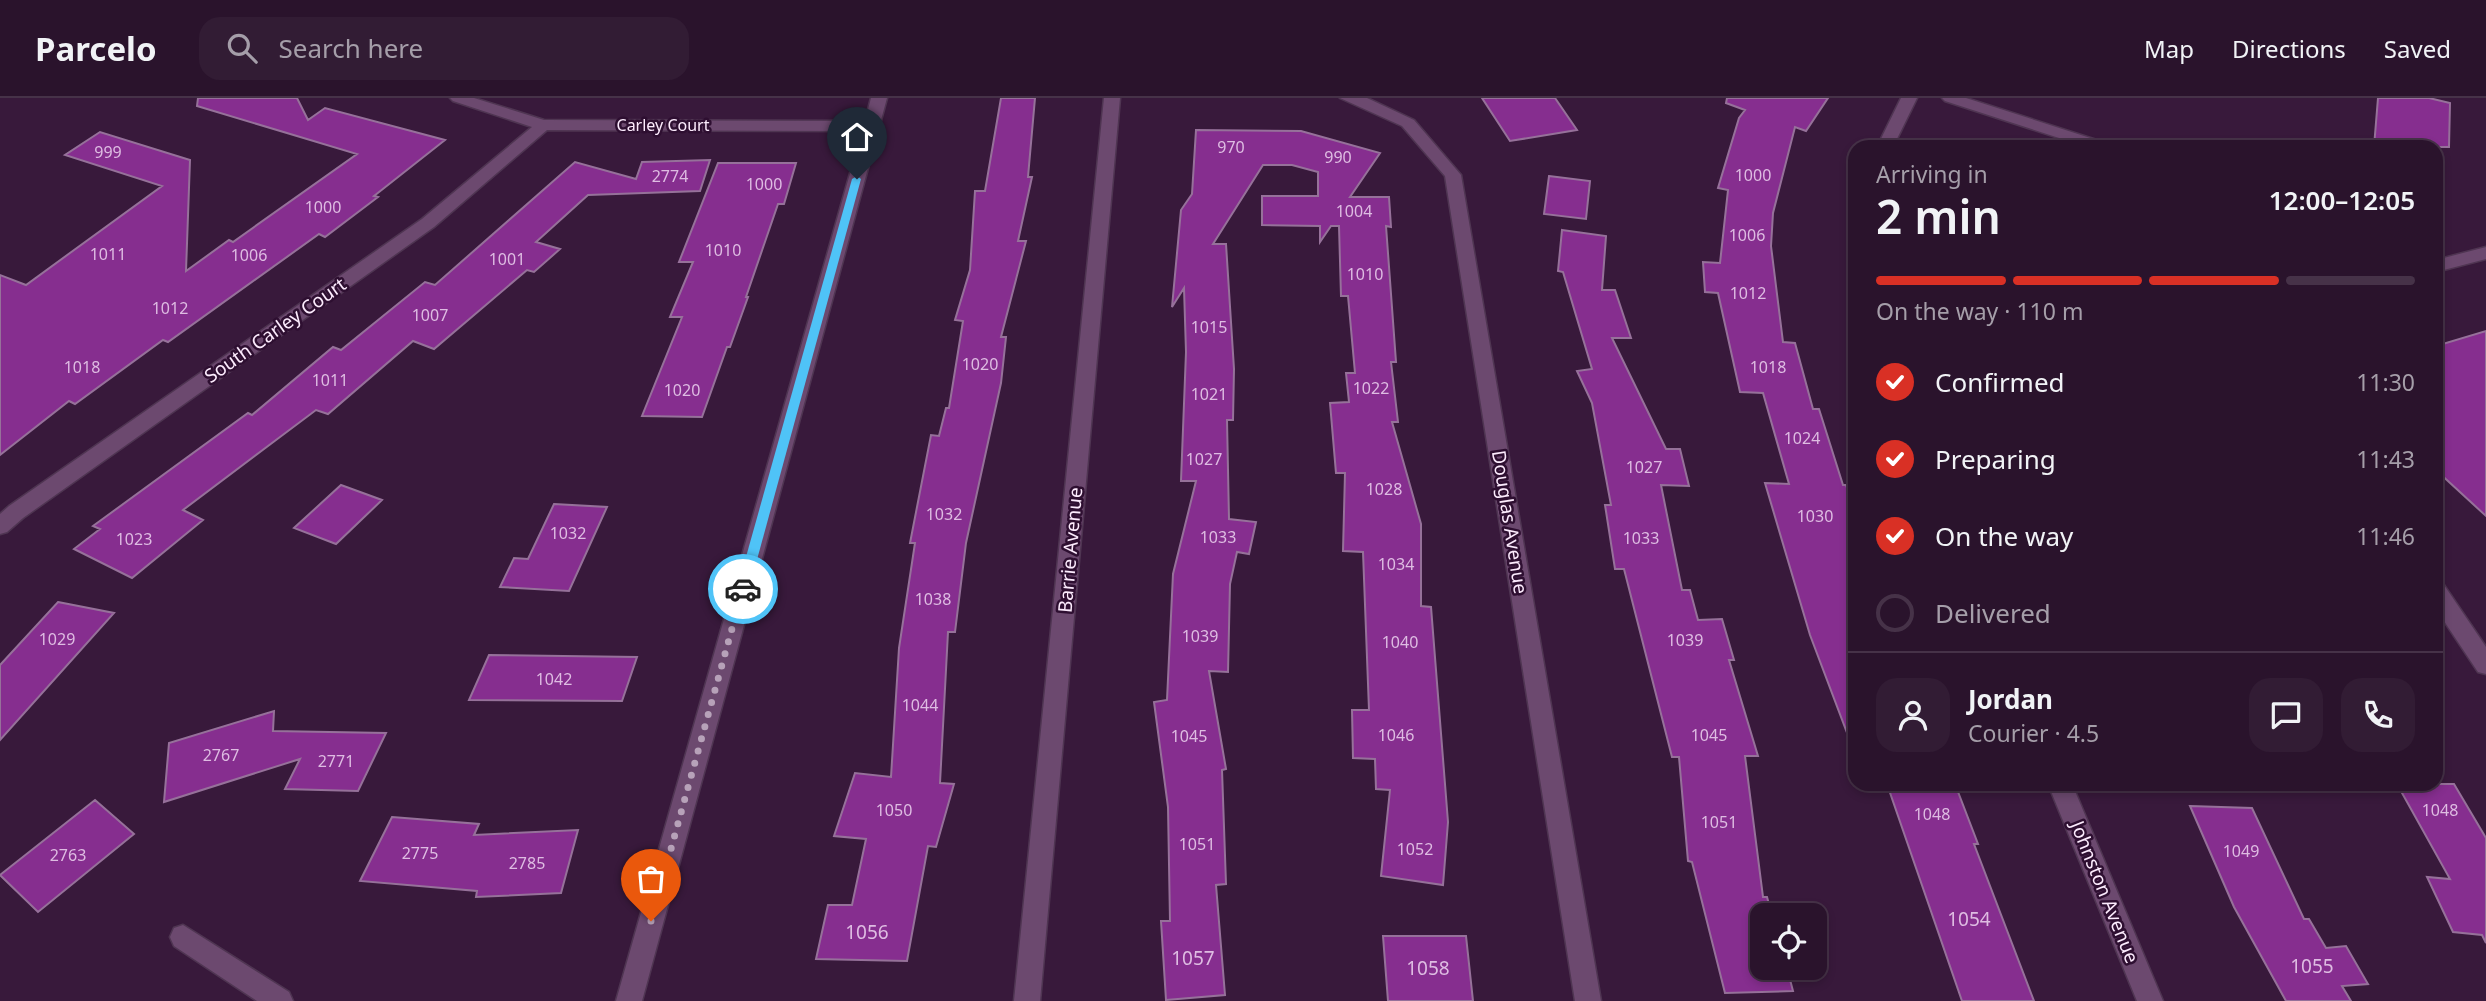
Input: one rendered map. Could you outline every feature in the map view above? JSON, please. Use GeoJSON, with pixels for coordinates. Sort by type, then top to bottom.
{"type":"FeatureCollection","features":[{"type":"Feature","properties":{"kind":"street","name":"Carley Court"},"geometry":{"type":"LineString","coordinates":[[458,98],[543,125],[871,125]]}},
{"type":"Feature","properties":{"kind":"street"},"geometry":{"type":"LineString","coordinates":[[629,1001],[879,98]]}},
{"type":"Feature","properties":{"kind":"street","name":"Barrie Avenue"},"geometry":{"type":"LineString","coordinates":[[1027,1001],[1112,98]]}},
{"type":"Feature","properties":{"kind":"street","name":"Douglas Avenue"},"geometry":{"type":"LineString","coordinates":[[1348,98],[1359,100],[1408,123],[1453,175],[1588,1001]]}},
{"type":"Feature","properties":{"kind":"street"},"geometry":{"type":"LineString","coordinates":[[1888,140],[1909,98]]}},
{"type":"Feature","properties":{"kind":"street"},"geometry":{"type":"LineString","coordinates":[[1950,98],[2081,140]]}},
{"type":"Feature","properties":{"kind":"street","name":"South Carley Court"},"geometry":{"type":"LineString","coordinates":[[0,526],[27,504],[428,223],[543,125]]}},
{"type":"Feature","properties":{"kind":"street"},"geometry":{"type":"LineString","coordinates":[[2443,264],[2486,253]]}},
{"type":"Feature","properties":{"kind":"street"},"geometry":{"type":"LineString","coordinates":[[2443,601],[2486,665]]}},
{"type":"Feature","properties":{"kind":"street","name":"Johnston Avenue"},"geometry":{"type":"LineString","coordinates":[[2063,791],[2150,1001]]}},
{"type":"Feature","properties":{"kind":"street"},"geometry":{"type":"LineString","coordinates":[[183,937],[280,1001]]}},
{"type":"Feature","properties":{"kind":"building"},"geometry":{"type":"Polygon","coordinates":[[[198,98],[297,98],[308,120],[325,108],[445,140],[374,196],[378,197],[325,237],[319,234],[168,342],[163,340],[75,404],[69,401],[0,455],[0,275],[26,285],[162,186],[65,155],[100,132],[190,160],[186,271],[229,240],[233,242],[357,154],[197,106],[198,98]]]}},
{"type":"Feature","properties":{"kind":"building"},"geometry":{"type":"Polygon","coordinates":[[[1001,98],[1035,98],[1028,177],[1032,177],[1018,241],[1026,241],[1001,337],[1006,337],[1001,383],[966,543],[955,632],[948,632],[940,783],[954,784],[936,847],[928,846],[907,961],[816,959],[828,905],[852,905],[866,839],[834,836],[855,773],[891,777],[899,648],[915,543],[910,543],[931,435],[939,436],[946,408],[949,408],[963,321],[955,320],[970,270],[975,191],[985,191],[1001,98]]]}},
{"type":"Feature","properties":{"kind":"building"},"geometry":{"type":"Polygon","coordinates":[[[1482,98],[1555,98],[1577,130],[1510,141],[1482,98]]]}},
{"type":"Feature","properties":{"kind":"building"},"geometry":{"type":"Polygon","coordinates":[[[1727,98],[1828,98],[1806,131],[1795,127],[1773,213],[1771,246],[1783,342],[1795,343],[1813,409],[1819,409],[1843,485],[1846,485],[1848,491],[1848,735],[1810,635],[1765,483],[1789,484],[1763,393],[1740,392],[1718,293],[1705,292],[1703,262],[1720,263],[1728,190],[1718,188],[1739,118],[1745,110],[1726,103],[1727,98]]]}},
{"type":"Feature","properties":{"kind":"building"},"geometry":{"type":"Polygon","coordinates":[[[2378,98],[2429,98],[2450,103],[2449,147],[2443,147],[2443,140],[2375,140],[2378,98]]]}},
{"type":"Feature","properties":{"kind":"building"},"geometry":{"type":"Polygon","coordinates":[[[1196,130],[1301,131],[1380,153],[1350,197],[1389,197],[1391,227],[1386,226],[1396,362],[1391,362],[1398,422],[1392,422],[1421,524],[1421,606],[1431,607],[1448,822],[1443,885],[1381,876],[1390,790],[1376,789],[1375,759],[1353,758],[1352,710],[1369,710],[1363,552],[1343,551],[1345,473],[1336,473],[1330,403],[1349,402],[1346,373],[1355,373],[1348,296],[1341,296],[1339,226],[1331,226],[1320,242],[1320,226],[1262,225],[1262,196],[1318,196],[1318,172],[1292,165],[1263,165],[1213,244],[1226,244],[1234,369],[1233,420],[1227,420],[1229,519],[1256,522],[1249,554],[1237,552],[1230,584],[1228,672],[1209,671],[1226,769],[1222,770],[1226,884],[1216,885],[1225,995],[1166,1000],[1161,921],[1170,921],[1168,807],[1154,702],[1167,700],[1173,574],[1196,481],[1181,481],[1186,352],[1184,288],[1172,307],[1181,210],[1192,194],[1196,130]]]}},
{"type":"Feature","properties":{"kind":"building"},"geometry":{"type":"Polygon","coordinates":[[[710,160],[700,191],[588,195],[536,242],[560,249],[534,272],[527,270],[434,349],[413,341],[328,414],[316,410],[183,510],[203,520],[132,578],[74,549],[100,529],[93,526],[248,413],[252,415],[333,347],[341,350],[425,282],[435,285],[575,162],[636,179],[642,162],[710,160]]]}},
{"type":"Feature","properties":{"kind":"building"},"geometry":{"type":"Polygon","coordinates":[[[718,163],[796,163],[784,204],[778,204],[748,297],[702,417],[642,416],[682,317],[670,317],[693,262],[679,262],[718,163]]]}},
{"type":"Feature","properties":{"kind":"building"},"geometry":{"type":"Polygon","coordinates":[[[1549,176],[1590,181],[1586,219],[1544,214],[1549,176]]]}},
{"type":"Feature","properties":{"kind":"building"},"geometry":{"type":"Polygon","coordinates":[[[1562,230],[1606,236],[1602,290],[1615,290],[1631,338],[1612,338],[1666,449],[1680,449],[1689,486],[1661,485],[1682,590],[1690,590],[1698,620],[1722,619],[1734,660],[1729,660],[1758,756],[1745,756],[1763,897],[1767,897],[1769,903],[1750,903],[1750,980],[1790,980],[1793,991],[1725,993],[1692,862],[1688,861],[1679,757],[1672,757],[1624,569],[1615,569],[1605,505],[1611,505],[1592,403],[1577,371],[1592,369],[1563,272],[1558,271],[1562,230]]]}},
{"type":"Feature","properties":{"kind":"building"},"geometry":{"type":"Polygon","coordinates":[[[2486,331],[2486,516],[2443,476],[2443,344],[2486,331]]]}},
{"type":"Feature","properties":{"kind":"building"},"geometry":{"type":"Polygon","coordinates":[[[341,485],[382,500],[336,544],[294,528],[341,485]]]}},
{"type":"Feature","properties":{"kind":"building"},"geometry":{"type":"Polygon","coordinates":[[[554,504],[607,507],[569,591],[500,587],[514,558],[528,559],[554,504]]]}},
{"type":"Feature","properties":{"kind":"building"},"geometry":{"type":"Polygon","coordinates":[[[58,602],[114,613],[0,740],[0,665],[58,602]]]}},
{"type":"Feature","properties":{"kind":"building"},"geometry":{"type":"Polygon","coordinates":[[[489,655],[637,657],[622,701],[469,700],[489,655]]]}},
{"type":"Feature","properties":{"kind":"building"},"geometry":{"type":"Polygon","coordinates":[[[274,711],[273,731],[386,733],[358,791],[285,789],[300,759],[164,802],[169,743],[274,711]]]}},
{"type":"Feature","properties":{"kind":"building"},"geometry":{"type":"Polygon","coordinates":[[[2443,784],[2454,784],[2486,838],[2486,943],[2482,935],[2453,932],[2427,877],[2450,879],[2401,791],[2443,791],[2443,784]]]}},
{"type":"Feature","properties":{"kind":"building"},"geometry":{"type":"Polygon","coordinates":[[[1889,791],[1958,791],[1978,844],[1974,844],[2034,1001],[1962,1001],[1889,791]]]}},
{"type":"Feature","properties":{"kind":"building"},"geometry":{"type":"Polygon","coordinates":[[[95,800],[134,834],[38,912],[0,875],[95,800]]]}},
{"type":"Feature","properties":{"kind":"building"},"geometry":{"type":"Polygon","coordinates":[[[2190,806],[2252,808],[2304,919],[2309,919],[2326,948],[2346,946],[2368,984],[2342,986],[2351,1001],[2286,1001],[2234,907],[2190,806]]]}},
{"type":"Feature","properties":{"kind":"building"},"geometry":{"type":"Polygon","coordinates":[[[392,817],[479,824],[474,835],[578,830],[561,893],[476,897],[477,891],[360,881],[392,817]]]}},
{"type":"Feature","properties":{"kind":"building"},"geometry":{"type":"Polygon","coordinates":[[[1383,936],[1466,936],[1473,1001],[1388,1001],[1383,936]]]}},
{"type":"Feature","properties":{"kind":"way so far"},"geometry":{"type":"LineString","coordinates":[[651,921],[743,589]]}},
{"type":"Feature","properties":{"kind":"route"},"geometry":{"type":"LineString","coordinates":[[743,589],[857,179]]}}]}
